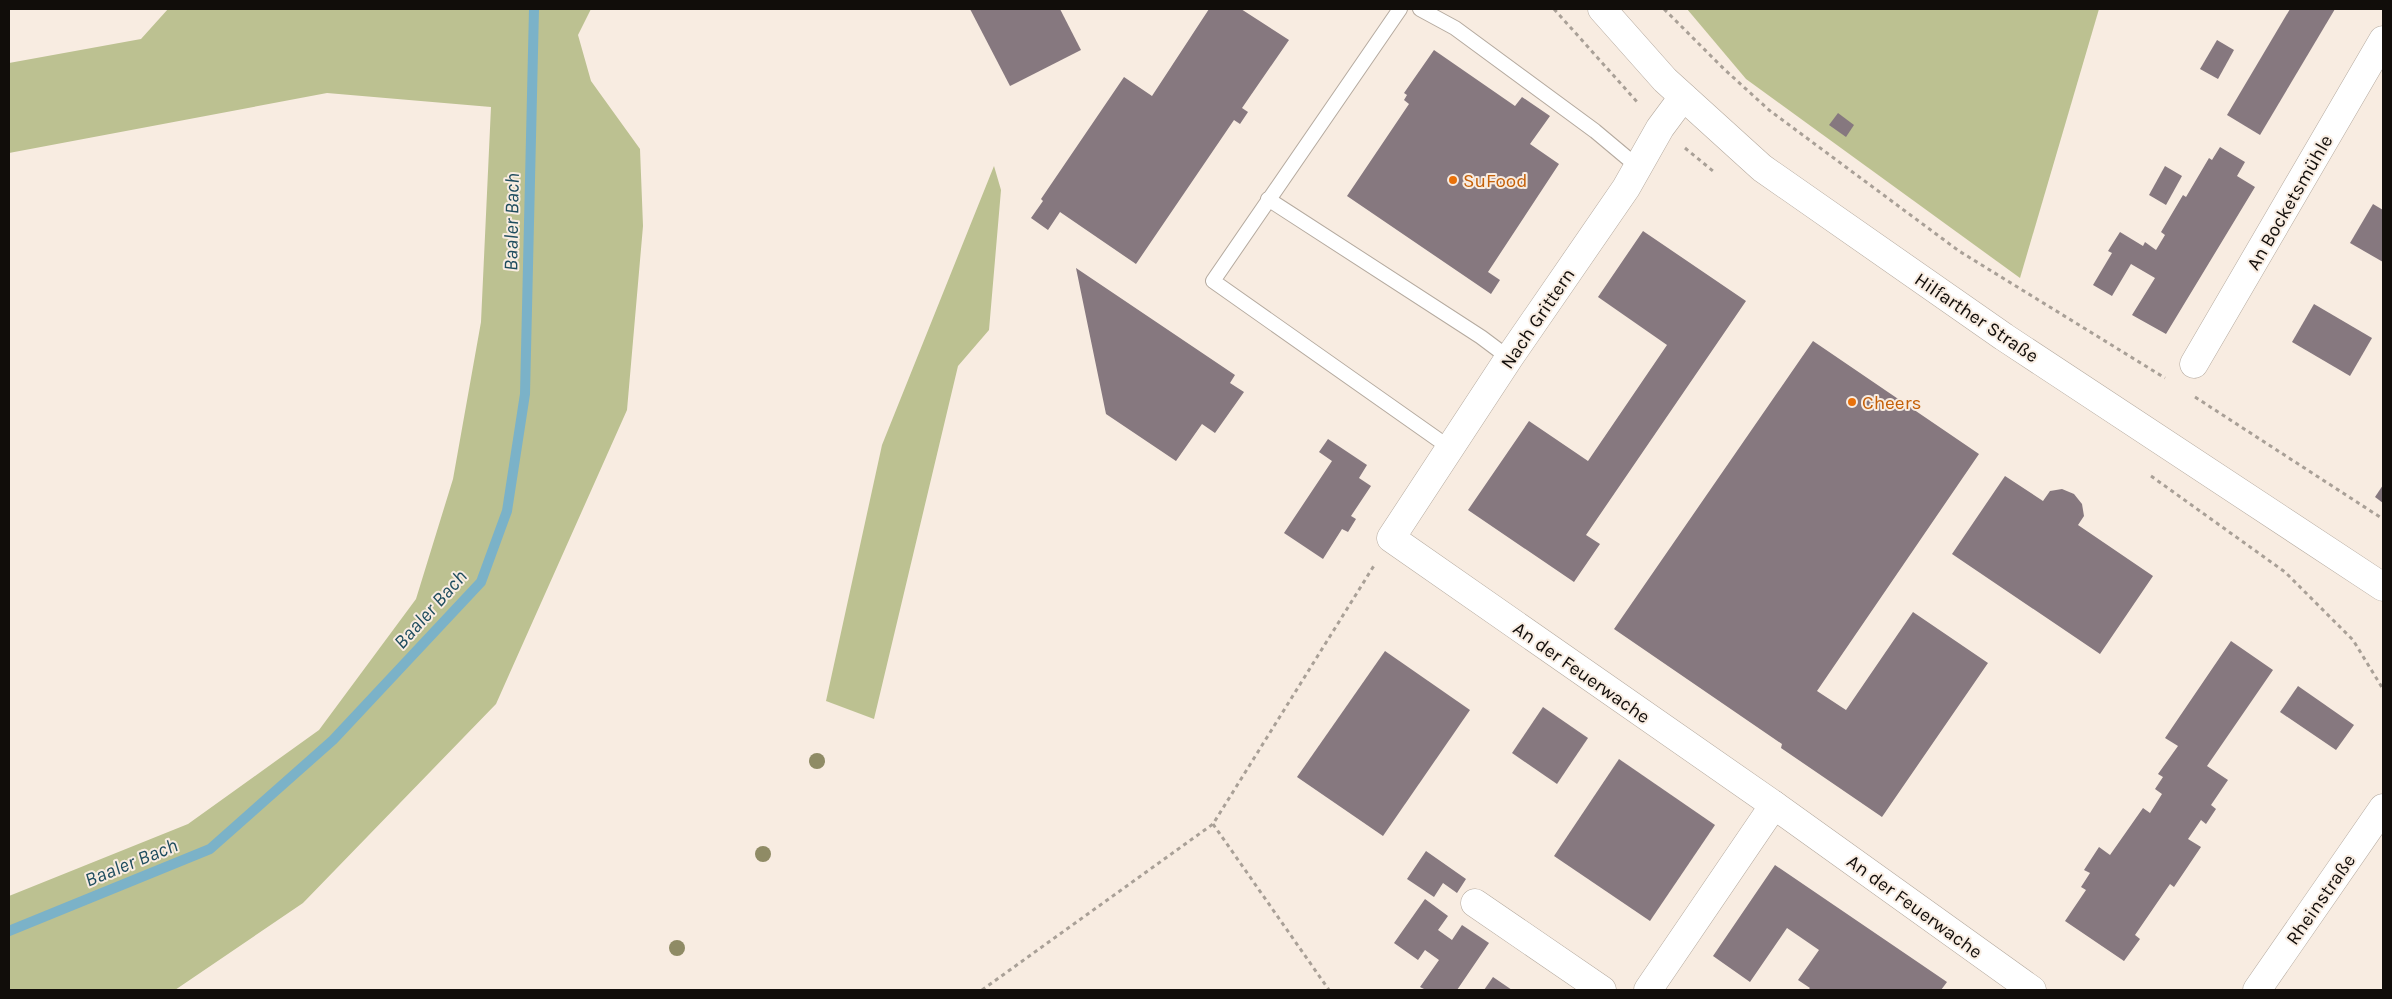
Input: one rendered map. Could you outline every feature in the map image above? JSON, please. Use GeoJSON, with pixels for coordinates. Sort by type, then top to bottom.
{"type":"FeatureCollection","features":[{"type":"Feature","properties":{"kind":"street","name":"Hilfarther Straße"},"geometry":{"type":"LineString","coordinates":[[1602,9],[1683,97],[1762,168],[2004,337],[2383,586]]}},
{"type":"Feature","properties":{"kind":"street","name":"An Bocketsmühle"},"geometry":{"type":"LineString","coordinates":[[2194,364],[2383,40]]}},
{"type":"Feature","properties":{"kind":"street","name":"Nach Grittern"},"geometry":{"type":"LineString","coordinates":[[1391,538],[1509,358],[1626,188],[1660,128],[1683,97]]}},
{"type":"Feature","properties":{"kind":"street","name":"An der Feuerwache"},"geometry":{"type":"LineString","coordinates":[[1391,538],[1774,805],[2032,990]]}},
{"type":"Feature","properties":{"kind":"street"},"geometry":{"type":"LineString","coordinates":[[1648,990],[1774,805]]}},
{"type":"Feature","properties":{"kind":"street","name":"Rheinstraße"},"geometry":{"type":"LineString","coordinates":[[2257,990],[2383,808]]}},
{"type":"Feature","properties":{"kind":"street"},"geometry":{"type":"LineString","coordinates":[[1474,904],[1602,990]]}},
{"type":"Feature","properties":{"kind":"lane"},"geometry":{"type":"LineString","coordinates":[[1400,9],[1268,198],[1213,281],[1450,448]]}},
{"type":"Feature","properties":{"kind":"lane"},"geometry":{"type":"LineString","coordinates":[[1420,9],[1455,28],[1595,131],[1638,166]]}},
{"type":"Feature","properties":{"kind":"lane"},"geometry":{"type":"LineString","coordinates":[[1268,198],[1481,337],[1509,358]]}},
{"type":"Feature","properties":{"kind":"path"},"geometry":{"type":"LineString","coordinates":[[1664,9],[1724,70],[1769,110],[1959,251],[2172,382]]}},
{"type":"Feature","properties":{"kind":"path"},"geometry":{"type":"LineString","coordinates":[[2188,392],[2383,519]]}},
{"type":"Feature","properties":{"kind":"path"},"geometry":{"type":"LineString","coordinates":[[982,990],[1213,824],[1391,538]]}},
{"type":"Feature","properties":{"kind":"path"},"geometry":{"type":"LineString","coordinates":[[1213,824],[1329,990]]}},
{"type":"Feature","properties":{"kind":"green space"},"geometry":{"type":"Polygon","coordinates":[[[168,9],[591,9],[578,35],[591,81],[640,149],[643,226],[627,410],[496,704],[303,903],[175,990],[9,990],[9,896],[188,824],[319,730],[416,599],[453,479],[481,322],[491,107],[327,93],[9,153],[9,63],[141,39],[168,9]]]}},
{"type":"Feature","properties":{"kind":"green space"},"geometry":{"type":"Polygon","coordinates":[[[1687,9],[2099,9],[2020,278],[1746,79],[1687,9]]]}},
{"type":"Feature","properties":{"kind":"green space"},"geometry":{"type":"Polygon","coordinates":[[[994,166],[1001,190],[989,330],[958,366],[874,719],[826,701],[882,445],[994,166]]]}},
{"type":"Feature","properties":{"kind":"building"},"geometry":{"type":"Polygon","coordinates":[[[970,9],[1060,9],[1081,50],[1010,86],[970,9]]]}},
{"type":"Feature","properties":{"kind":"building"},"geometry":{"type":"Polygon","coordinates":[[[1209,9],[1241,9],[1289,40],[1242,108],[1248,112],[1240,124],[1234,120],[1136,264],[1060,212],[1048,230],[1031,218],[1043,201],[1041,199],[1124,77],[1152,96],[1209,9]]]}},
{"type":"Feature","properties":{"kind":"building"},"geometry":{"type":"Polygon","coordinates":[[[2290,9],[2335,9],[2260,135],[2227,115],[2290,9]]]}},
{"type":"Feature","properties":{"kind":"building"},"geometry":{"type":"Polygon","coordinates":[[[2217,40],[2234,50],[2218,79],[2200,69],[2217,40]]]}},
{"type":"Feature","properties":{"kind":"building","name":"SuFood"},"geometry":{"type":"Polygon","coordinates":[[[1434,50],[1515,106],[1522,97],[1550,116],[1530,144],[1559,164],[1488,272],[1500,280],[1491,294],[1347,196],[1409,104],[1404,100],[1407,95],[1404,93],[1434,50]]]}},
{"type":"Feature","properties":{"kind":"building"},"geometry":{"type":"Polygon","coordinates":[[[1838,113],[1854,125],[1846,137],[1829,125],[1838,113]]]}},
{"type":"Feature","properties":{"kind":"building"},"geometry":{"type":"Polygon","coordinates":[[[2220,147],[2245,162],[2237,176],[2255,187],[2166,334],[2132,315],[2155,278],[2131,264],[2112,296],[2093,285],[2112,253],[2108,251],[2120,232],[2143,246],[2145,242],[2156,250],[2165,235],[2161,232],[2183,195],[2186,197],[2209,158],[2212,160],[2220,147]]]}},
{"type":"Feature","properties":{"kind":"building"},"geometry":{"type":"Polygon","coordinates":[[[2165,166],[2182,176],[2166,205],[2149,195],[2165,166]]]}},
{"type":"Feature","properties":{"kind":"building"},"geometry":{"type":"Polygon","coordinates":[[[2373,204],[2383,210],[2383,262],[2350,243],[2373,204]]]}},
{"type":"Feature","properties":{"kind":"building"},"geometry":{"type":"Polygon","coordinates":[[[1643,231],[1746,301],[1586,535],[1600,544],[1574,582],[1468,510],[1529,421],[1588,461],[1667,345],[1598,297],[1643,231]]]}},
{"type":"Feature","properties":{"kind":"building"},"geometry":{"type":"Polygon","coordinates":[[[1076,268],[1235,375],[1230,383],[1244,392],[1215,433],[1202,424],[1176,461],[1106,414],[1076,268]]]}},
{"type":"Feature","properties":{"kind":"building"},"geometry":{"type":"Polygon","coordinates":[[[2314,304],[2372,338],[2350,376],[2292,342],[2314,304]]]}},
{"type":"Feature","properties":{"kind":"building"},"geometry":{"type":"Polygon","coordinates":[[[1813,341],[1979,454],[1817,691],[1846,710],[1913,612],[1988,663],[1882,817],[1781,748],[1782,744],[1614,629],[1813,341]]]}},
{"type":"Feature","properties":{"kind":"building"},"geometry":{"type":"Polygon","coordinates":[[[1328,439],[1367,465],[1359,478],[1371,486],[1351,516],[1356,519],[1348,532],[1342,529],[1323,559],[1284,533],[1332,461],[1319,452],[1328,439]]]}},
{"type":"Feature","properties":{"kind":"building"},"geometry":{"type":"Polygon","coordinates":[[[2005,476],[2043,501],[2050,491],[2062,489],[2074,494],[2082,504],[2084,516],[2078,525],[2153,576],[2100,654],[1952,554],[2005,476]]]}},
{"type":"Feature","properties":{"kind":"building"},"geometry":{"type":"Polygon","coordinates":[[[2383,485],[2383,503],[2375,497],[2383,485]]]}},
{"type":"Feature","properties":{"kind":"building"},"geometry":{"type":"Polygon","coordinates":[[[2231,641],[2273,670],[2207,766],[2228,780],[2211,805],[2216,809],[2206,824],[2201,820],[2188,839],[2201,847],[2174,887],[2170,884],[2135,935],[2140,939],[2124,961],[2065,921],[2086,890],[2081,887],[2090,873],[2084,870],[2099,847],[2110,855],[2143,808],[2150,813],[2162,794],[2155,789],[2163,777],[2158,774],[2178,746],[2165,738],[2231,641]]]}},
{"type":"Feature","properties":{"kind":"building"},"geometry":{"type":"Polygon","coordinates":[[[1385,651],[1470,710],[1383,836],[1297,777],[1385,651]]]}},
{"type":"Feature","properties":{"kind":"building"},"geometry":{"type":"Polygon","coordinates":[[[2298,686],[2354,725],[2336,750],[2280,712],[2298,686]]]}},
{"type":"Feature","properties":{"kind":"building"},"geometry":{"type":"Polygon","coordinates":[[[1543,707],[1588,738],[1557,784],[1512,753],[1543,707]]]}},
{"type":"Feature","properties":{"kind":"building"},"geometry":{"type":"Polygon","coordinates":[[[1619,759],[1715,825],[1650,921],[1554,856],[1619,759]]]}},
{"type":"Feature","properties":{"kind":"building"},"geometry":{"type":"Polygon","coordinates":[[[1426,851],[1466,879],[1457,893],[1443,883],[1434,897],[1407,879],[1426,851]]]}},
{"type":"Feature","properties":{"kind":"building"},"geometry":{"type":"Polygon","coordinates":[[[1775,865],[1947,982],[1941,990],[1808,990],[1810,988],[1798,980],[1819,950],[1787,928],[1750,982],[1713,956],[1775,865]]]}},
{"type":"Feature","properties":{"kind":"building"},"geometry":{"type":"Polygon","coordinates":[[[1425,899],[1448,916],[1438,930],[1452,940],[1462,925],[1489,943],[1457,990],[1426,990],[1420,987],[1439,960],[1425,950],[1418,960],[1394,943],[1425,899]]]}},
{"type":"Feature","properties":{"kind":"building"},"geometry":{"type":"Polygon","coordinates":[[[1493,977],[1512,990],[1484,990],[1493,977]]]}},
{"type":"Feature","properties":{"kind":"waterway","name":"Baaler Bach"},"geometry":{"type":"LineString","coordinates":[[9,931],[210,849],[333,740],[481,582],[507,511],[525,394],[534,9]]}},
{"type":"Feature","properties":{"kind":"place","name":"SuFood"},"geometry":{"type":"Point","coordinates":[1453,180]}},
{"type":"Feature","properties":{"kind":"place","name":"Cheers"},"geometry":{"type":"Point","coordinates":[1852,402]}}]}
